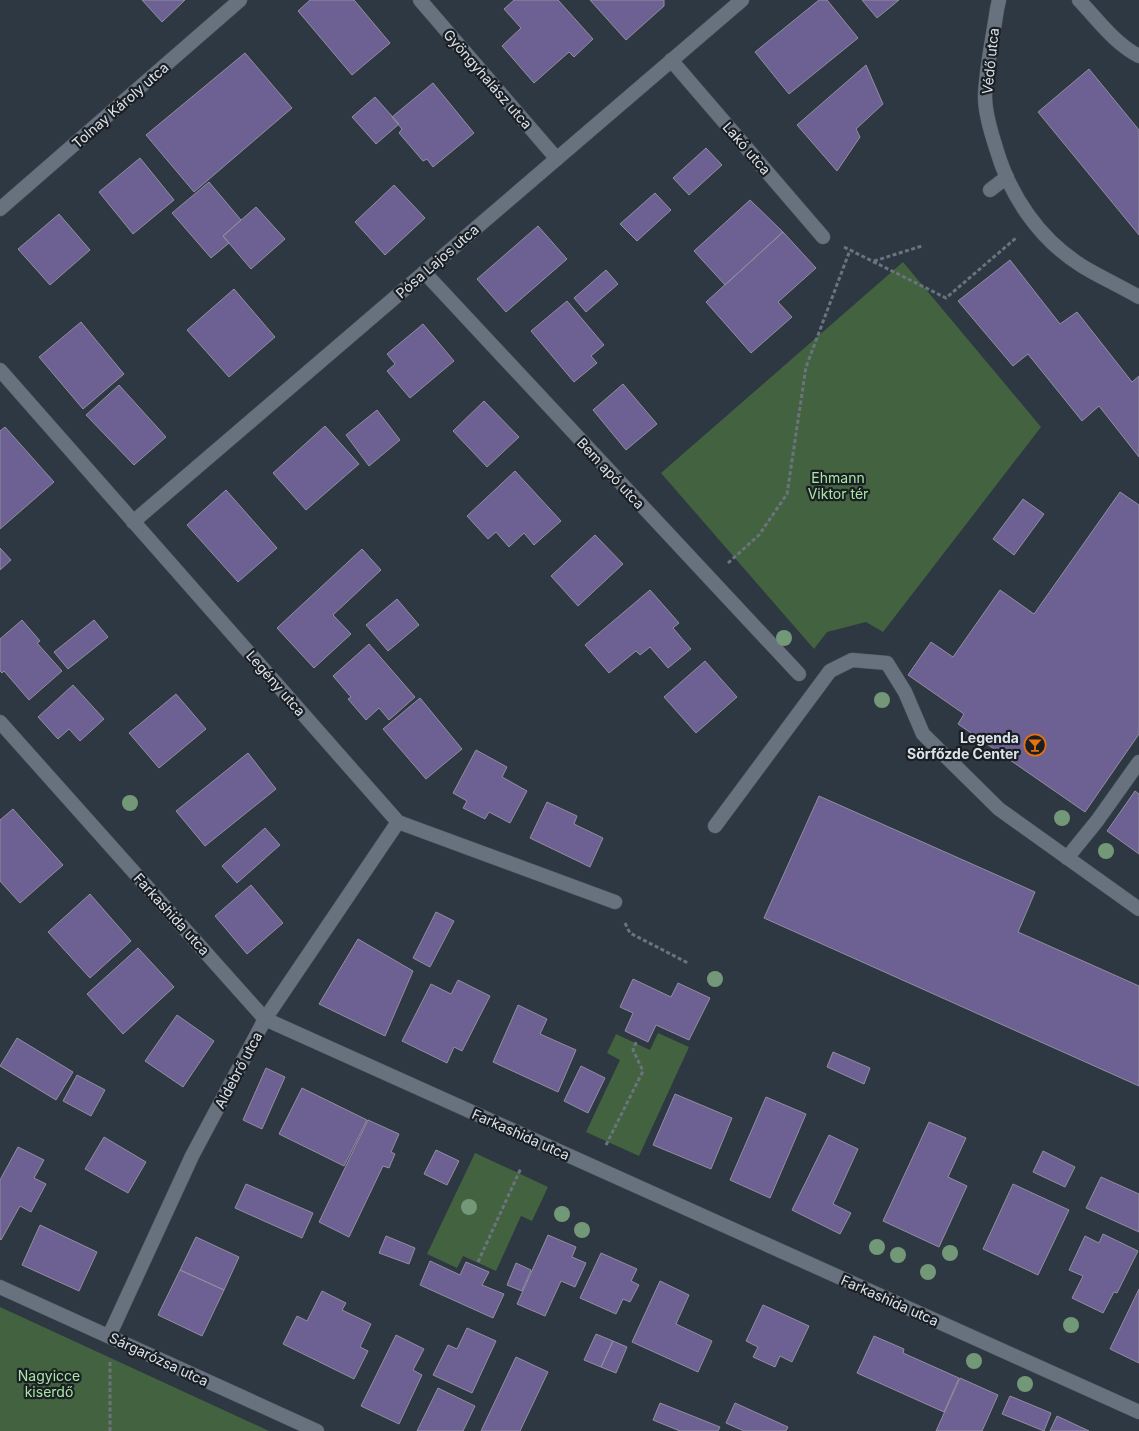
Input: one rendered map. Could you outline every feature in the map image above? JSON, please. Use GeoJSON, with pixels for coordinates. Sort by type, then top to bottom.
{"type":"FeatureCollection","features":[{"type":"Feature","properties":{"kind":"street","name":"Tolnay Károly utca"},"geometry":{"type":"LineString","coordinates":[[0,210],[240,0]]}},
{"type":"Feature","properties":{"kind":"street","name":"Gyöngyhalász utca"},"geometry":{"type":"LineString","coordinates":[[420,0],[557,159]]}},
{"type":"Feature","properties":{"kind":"street","name":"Pósa Lajos utca"},"geometry":{"type":"LineString","coordinates":[[133,522],[742,0]]}},
{"type":"Feature","properties":{"kind":"street","name":"Védő utca"},"geometry":{"type":"LineString","coordinates":[[1000,0],[997,9],[985,97],[991,131],[1007,177],[1024,208],[1042,234],[1082,266],[1139,297]]}},
{"type":"Feature","properties":{"kind":"street"},"geometry":{"type":"LineString","coordinates":[[1079,0],[1115,38],[1139,56]]}},
{"type":"Feature","properties":{"kind":"street","name":"Lakó utca"},"geometry":{"type":"LineString","coordinates":[[671,60],[823,237]]}},
{"type":"Feature","properties":{"kind":"street"},"geometry":{"type":"LineString","coordinates":[[990,190],[1007,177]]}},
{"type":"Feature","properties":{"kind":"street","name":"Bem apó utca"},"geometry":{"type":"LineString","coordinates":[[424,272],[799,674]]}},
{"type":"Feature","properties":{"kind":"street","name":"Legény utca"},"geometry":{"type":"LineString","coordinates":[[0,370],[398,822],[615,902]]}},
{"type":"Feature","properties":{"kind":"street"},"geometry":{"type":"LineString","coordinates":[[716,826],[830,671],[852,660],[886,663],[905,692],[923,734],[998,809],[1139,909]]}},
{"type":"Feature","properties":{"kind":"street","name":"Farkashida utca"},"geometry":{"type":"LineString","coordinates":[[0,722],[265,1019],[1139,1412]]}},
{"type":"Feature","properties":{"kind":"street"},"geometry":{"type":"LineString","coordinates":[[1067,858],[1097,821],[1139,762]]}},
{"type":"Feature","properties":{"kind":"street","name":"Aldebrő utca"},"geometry":{"type":"LineString","coordinates":[[109,1336],[192,1156],[265,1019],[398,822]]}},
{"type":"Feature","properties":{"kind":"street","name":"Sárgarózsa utca"},"geometry":{"type":"LineString","coordinates":[[0,1287],[317,1431]]}},
{"type":"Feature","properties":{"kind":"path"},"geometry":{"type":"LineString","coordinates":[[823,237],[946,298],[1034,222]]}},
{"type":"Feature","properties":{"kind":"path"},"geometry":{"type":"LineString","coordinates":[[873,261],[922,246]]}},
{"type":"Feature","properties":{"kind":"path"},"geometry":{"type":"LineString","coordinates":[[710,578],[759,535],[787,494],[806,367],[850,250]]}},
{"type":"Feature","properties":{"kind":"path"},"geometry":{"type":"LineString","coordinates":[[615,902],[630,933],[688,963]]}},
{"type":"Feature","properties":{"kind":"path"},"geometry":{"type":"LineString","coordinates":[[606,1145],[643,1071],[633,1050],[637,1040]]}},
{"type":"Feature","properties":{"kind":"path"},"geometry":{"type":"LineString","coordinates":[[478,1262],[522,1168]]}},
{"type":"Feature","properties":{"kind":"path"},"geometry":{"type":"LineString","coordinates":[[109,1336],[110,1431]]}},
{"type":"Feature","properties":{"kind":"green space","name":"Ehmann Viktor tér"},"geometry":{"type":"Polygon","coordinates":[[[903,262],[1041,427],[883,632],[866,622],[827,632],[814,649],[661,473],[903,262]]]}},
{"type":"Feature","properties":{"kind":"green space"},"geometry":{"type":"Polygon","coordinates":[[[658,1033],[689,1047],[639,1156],[586,1132],[620,1060],[607,1053],[616,1034],[650,1050],[658,1033]]]}},
{"type":"Feature","properties":{"kind":"green space"},"geometry":{"type":"Polygon","coordinates":[[[475,1153],[548,1187],[532,1221],[521,1216],[496,1271],[463,1256],[457,1268],[427,1254],[475,1153]]]}},
{"type":"Feature","properties":{"kind":"green space","name":"Nagyicce kiserdő"},"geometry":{"type":"Polygon","coordinates":[[[0,1307],[269,1431],[0,1431],[0,1307]]]}},
{"type":"Feature","properties":{"kind":"building"},"geometry":{"type":"Polygon","coordinates":[[[142,0],[185,0],[162,22],[142,0]]]}},
{"type":"Feature","properties":{"kind":"building"},"geometry":{"type":"Polygon","coordinates":[[[310,0],[354,0],[390,43],[352,75],[298,11],[310,0]]]}},
{"type":"Feature","properties":{"kind":"building"},"geometry":{"type":"Polygon","coordinates":[[[514,0],[558,0],[593,39],[574,57],[569,52],[534,83],[502,46],[521,28],[504,9],[514,0]]]}},
{"type":"Feature","properties":{"kind":"building"},"geometry":{"type":"Polygon","coordinates":[[[590,0],[664,0],[664,6],[626,40],[590,0]]]}},
{"type":"Feature","properties":{"kind":"building"},"geometry":{"type":"Polygon","coordinates":[[[819,0],[827,0],[858,38],[789,94],[755,52],[819,0]]]}},
{"type":"Feature","properties":{"kind":"building"},"geometry":{"type":"Polygon","coordinates":[[[862,0],[899,0],[877,18],[862,0]]]}},
{"type":"Feature","properties":{"kind":"building"},"geometry":{"type":"Polygon","coordinates":[[[245,53],[292,108],[194,192],[146,135],[245,53]]]}},
{"type":"Feature","properties":{"kind":"building"},"geometry":{"type":"Polygon","coordinates":[[[866,65],[883,104],[856,129],[860,137],[837,171],[797,125],[866,65]]]}},
{"type":"Feature","properties":{"kind":"building"},"geometry":{"type":"Polygon","coordinates":[[[1089,69],[1139,130],[1139,235],[1038,112],[1089,69]]]}},
{"type":"Feature","properties":{"kind":"building"},"geometry":{"type":"Polygon","coordinates":[[[433,83],[474,133],[433,167],[427,159],[423,161],[399,133],[402,129],[392,117],[433,83]]]}},
{"type":"Feature","properties":{"kind":"building"},"geometry":{"type":"Polygon","coordinates":[[[375,97],[399,124],[376,144],[352,117],[375,97]]]}},
{"type":"Feature","properties":{"kind":"building"},"geometry":{"type":"Polygon","coordinates":[[[706,148],[722,165],[689,195],[673,178],[706,148]]]}},
{"type":"Feature","properties":{"kind":"building"},"geometry":{"type":"Polygon","coordinates":[[[140,158],[174,200],[133,234],[99,192],[140,158]]]}},
{"type":"Feature","properties":{"kind":"building"},"geometry":{"type":"Polygon","coordinates":[[[209,182],[241,220],[223,236],[229,243],[211,258],[172,213],[209,182]]]}},
{"type":"Feature","properties":{"kind":"building"},"geometry":{"type":"Polygon","coordinates":[[[394,185],[425,218],[385,255],[355,222],[394,185]]]}},
{"type":"Feature","properties":{"kind":"building"},"geometry":{"type":"Polygon","coordinates":[[[655,193],[671,210],[637,241],[620,224],[655,193]]]}},
{"type":"Feature","properties":{"kind":"building"},"geometry":{"type":"Polygon","coordinates":[[[750,200],[783,232],[725,285],[694,251],[750,200]]]}},
{"type":"Feature","properties":{"kind":"building"},"geometry":{"type":"Polygon","coordinates":[[[256,207],[285,239],[251,269],[223,236],[256,207]]]}},
{"type":"Feature","properties":{"kind":"building"},"geometry":{"type":"Polygon","coordinates":[[[59,214],[90,250],[50,285],[18,249],[59,214]]]}},
{"type":"Feature","properties":{"kind":"building"},"geometry":{"type":"Polygon","coordinates":[[[538,226],[567,259],[506,312],[477,279],[538,226]]]}},
{"type":"Feature","properties":{"kind":"building"},"geometry":{"type":"Polygon","coordinates":[[[783,232],[816,268],[778,302],[792,317],[751,353],[706,302],[783,232]]]}},
{"type":"Feature","properties":{"kind":"building"},"geometry":{"type":"Polygon","coordinates":[[[1010,260],[1060,324],[1077,312],[1132,382],[1139,376],[1139,457],[1099,406],[1082,421],[1028,354],[1013,366],[958,301],[1010,260]]]}},
{"type":"Feature","properties":{"kind":"building"},"geometry":{"type":"Polygon","coordinates":[[[606,270],[618,284],[586,312],[574,298],[606,270]]]}},
{"type":"Feature","properties":{"kind":"building"},"geometry":{"type":"Polygon","coordinates":[[[234,289],[275,337],[229,377],[187,330],[234,289]]]}},
{"type":"Feature","properties":{"kind":"building"},"geometry":{"type":"Polygon","coordinates":[[[567,301],[604,345],[591,356],[597,363],[574,382],[531,331],[567,301]]]}},
{"type":"Feature","properties":{"kind":"building"},"geometry":{"type":"Polygon","coordinates":[[[81,322],[124,374],[83,409],[39,357],[81,322]]]}},
{"type":"Feature","properties":{"kind":"building"},"geometry":{"type":"Polygon","coordinates":[[[423,324],[454,361],[410,398],[387,371],[395,364],[387,354],[423,324]]]}},
{"type":"Feature","properties":{"kind":"building"},"geometry":{"type":"Polygon","coordinates":[[[623,384],[657,424],[626,450],[593,410],[623,384]]]}},
{"type":"Feature","properties":{"kind":"building"},"geometry":{"type":"Polygon","coordinates":[[[119,385],[166,437],[134,465],[86,415],[119,385]]]}},
{"type":"Feature","properties":{"kind":"building"},"geometry":{"type":"Polygon","coordinates":[[[484,401],[519,437],[487,467],[453,431],[484,401]]]}},
{"type":"Feature","properties":{"kind":"building"},"geometry":{"type":"Polygon","coordinates":[[[377,410],[400,440],[369,466],[346,435],[377,410]]]}},
{"type":"Feature","properties":{"kind":"building"},"geometry":{"type":"Polygon","coordinates":[[[325,426],[359,464],[306,510],[273,473],[325,426]]]}},
{"type":"Feature","properties":{"kind":"building"},"geometry":{"type":"Polygon","coordinates":[[[5,427],[54,482],[0,529],[0,431],[5,427]]]}},
{"type":"Feature","properties":{"kind":"building"},"geometry":{"type":"Polygon","coordinates":[[[515,471],[561,521],[534,545],[524,533],[509,547],[496,532],[488,539],[467,516],[515,471]]]}},
{"type":"Feature","properties":{"kind":"building"},"geometry":{"type":"Polygon","coordinates":[[[226,490],[277,548],[238,582],[187,525],[226,490]]]}},
{"type":"Feature","properties":{"kind":"building"},"geometry":{"type":"Polygon","coordinates":[[[1120,492],[1139,505],[1139,734],[1085,812],[958,724],[964,714],[908,675],[931,642],[953,657],[1000,590],[1034,614],[1120,492]]]}},
{"type":"Feature","properties":{"kind":"building"},"geometry":{"type":"Polygon","coordinates":[[[1023,499],[1044,514],[1014,555],[993,539],[1023,499]]]}},
{"type":"Feature","properties":{"kind":"building"},"geometry":{"type":"Polygon","coordinates":[[[595,535],[623,564],[578,606],[551,576],[595,535]]]}},
{"type":"Feature","properties":{"kind":"building"},"geometry":{"type":"Polygon","coordinates":[[[0,548],[11,560],[0,570],[0,548]]]}},
{"type":"Feature","properties":{"kind":"building"},"geometry":{"type":"Polygon","coordinates":[[[362,549],[381,570],[333,615],[351,634],[314,668],[277,628],[362,549]]]}},
{"type":"Feature","properties":{"kind":"building"},"geometry":{"type":"Polygon","coordinates":[[[650,590],[679,623],[673,628],[691,649],[668,668],[650,647],[640,655],[636,651],[609,673],[585,645],[650,590]]]}},
{"type":"Feature","properties":{"kind":"building"},"geometry":{"type":"Polygon","coordinates":[[[397,599],[419,625],[388,651],[366,625],[397,599]]]}},
{"type":"Feature","properties":{"kind":"building"},"geometry":{"type":"Polygon","coordinates":[[[22,620],[40,641],[37,643],[62,671],[29,700],[4,671],[2,673],[0,671],[0,639],[22,620]]]}},
{"type":"Feature","properties":{"kind":"building"},"geometry":{"type":"Polygon","coordinates":[[[94,620],[108,637],[68,669],[54,652],[94,620]]]}},
{"type":"Feature","properties":{"kind":"building"},"geometry":{"type":"Polygon","coordinates":[[[369,644],[415,697],[389,720],[379,708],[366,720],[348,699],[351,697],[333,676],[369,644]]]}},
{"type":"Feature","properties":{"kind":"building"},"geometry":{"type":"Polygon","coordinates":[[[705,661],[737,697],[696,733],[664,697],[705,661]]]}},
{"type":"Feature","properties":{"kind":"building"},"geometry":{"type":"Polygon","coordinates":[[[73,685],[104,719],[80,741],[69,729],[58,739],[38,717],[73,685]]]}},
{"type":"Feature","properties":{"kind":"building"},"geometry":{"type":"Polygon","coordinates":[[[176,694],[206,729],[159,768],[129,733],[176,694]]]}},
{"type":"Feature","properties":{"kind":"building"},"geometry":{"type":"Polygon","coordinates":[[[420,698],[462,749],[426,779],[383,729],[420,698]]]}},
{"type":"Feature","properties":{"kind":"building"},"geometry":{"type":"Polygon","coordinates":[[[476,750],[507,767],[502,777],[527,791],[510,823],[489,812],[485,819],[463,808],[467,801],[453,793],[476,750]]]}},
{"type":"Feature","properties":{"kind":"building"},"geometry":{"type":"Polygon","coordinates":[[[248,753],[276,789],[205,846],[176,811],[248,753]]]}},
{"type":"Feature","properties":{"kind":"building"},"geometry":{"type":"Polygon","coordinates":[[[1135,791],[1139,794],[1139,854],[1107,831],[1135,791]]]}},
{"type":"Feature","properties":{"kind":"building"},"geometry":{"type":"Polygon","coordinates":[[[819,796],[1035,892],[1018,932],[1139,986],[1139,1086],[764,918],[819,796]]]}},
{"type":"Feature","properties":{"kind":"building"},"geometry":{"type":"Polygon","coordinates":[[[547,802],[577,816],[574,824],[603,838],[590,867],[530,838],[547,802]]]}},
{"type":"Feature","properties":{"kind":"building"},"geometry":{"type":"Polygon","coordinates":[[[13,809],[63,865],[20,903],[0,881],[0,820],[13,809]]]}},
{"type":"Feature","properties":{"kind":"building"},"geometry":{"type":"Polygon","coordinates":[[[265,828],[280,845],[237,883],[222,866],[265,828]]]}},
{"type":"Feature","properties":{"kind":"building"},"geometry":{"type":"Polygon","coordinates":[[[251,885],[283,923],[247,954],[215,916],[251,885]]]}},
{"type":"Feature","properties":{"kind":"building"},"geometry":{"type":"Polygon","coordinates":[[[90,894],[131,941],[90,978],[48,932],[90,894]]]}},
{"type":"Feature","properties":{"kind":"building"},"geometry":{"type":"Polygon","coordinates":[[[436,912],[454,921],[430,967],[413,958],[436,912]]]}},
{"type":"Feature","properties":{"kind":"building"},"geometry":{"type":"Polygon","coordinates":[[[358,939],[413,971],[385,1036],[319,1004],[358,939]]]}},
{"type":"Feature","properties":{"kind":"building"},"geometry":{"type":"Polygon","coordinates":[[[138,948],[174,987],[123,1034],[87,994],[138,948]]]}},
{"type":"Feature","properties":{"kind":"building"},"geometry":{"type":"Polygon","coordinates":[[[633,979],[671,997],[678,983],[710,998],[689,1040],[656,1025],[648,1042],[625,1031],[633,1013],[620,1007],[633,979]]]}},
{"type":"Feature","properties":{"kind":"building"},"geometry":{"type":"Polygon","coordinates":[[[458,980],[490,996],[462,1051],[454,1047],[447,1063],[402,1041],[431,984],[451,994],[458,980]]]}},
{"type":"Feature","properties":{"kind":"building"},"geometry":{"type":"Polygon","coordinates":[[[518,1005],[547,1019],[540,1034],[576,1050],[558,1092],[493,1062],[518,1005]]]}},
{"type":"Feature","properties":{"kind":"building"},"geometry":{"type":"Polygon","coordinates":[[[177,1015],[214,1041],[183,1087],[145,1061],[177,1015]]]}},
{"type":"Feature","properties":{"kind":"building"},"geometry":{"type":"Polygon","coordinates":[[[17,1038],[73,1072],[56,1100],[0,1066],[17,1038]]]}},
{"type":"Feature","properties":{"kind":"building"},"geometry":{"type":"Polygon","coordinates":[[[833,1052],[870,1068],[864,1084],[827,1067],[833,1052]]]}},
{"type":"Feature","properties":{"kind":"building"},"geometry":{"type":"Polygon","coordinates":[[[581,1066],[605,1078],[588,1113],[564,1101],[581,1066]]]}},
{"type":"Feature","properties":{"kind":"building"},"geometry":{"type":"Polygon","coordinates":[[[266,1068],[285,1077],[262,1129],[243,1120],[266,1068]]]}},
{"type":"Feature","properties":{"kind":"building"},"geometry":{"type":"Polygon","coordinates":[[[77,1075],[105,1090],[91,1116],[63,1101],[77,1075]]]}},
{"type":"Feature","properties":{"kind":"building"},"geometry":{"type":"Polygon","coordinates":[[[302,1088],[367,1120],[344,1166],[279,1134],[302,1088]]]}},
{"type":"Feature","properties":{"kind":"building"},"geometry":{"type":"Polygon","coordinates":[[[675,1094],[732,1118],[711,1169],[653,1145],[675,1094]]]}},
{"type":"Feature","properties":{"kind":"building"},"geometry":{"type":"Polygon","coordinates":[[[766,1097],[806,1114],[770,1198],[730,1180],[766,1097]]]}},
{"type":"Feature","properties":{"kind":"building"},"geometry":{"type":"Polygon","coordinates":[[[368,1120],[399,1134],[391,1152],[395,1154],[389,1168],[383,1166],[349,1237],[319,1222],[368,1120]]]}},
{"type":"Feature","properties":{"kind":"building"},"geometry":{"type":"Polygon","coordinates":[[[929,1122],[966,1138],[948,1177],[967,1186],[939,1247],[883,1221],[929,1122]]]}},
{"type":"Feature","properties":{"kind":"building"},"geometry":{"type":"Polygon","coordinates":[[[829,1135],[858,1149],[833,1204],[851,1213],[840,1234],[792,1210],[829,1135]]]}},
{"type":"Feature","properties":{"kind":"building"},"geometry":{"type":"Polygon","coordinates":[[[104,1137],[146,1162],[128,1193],[85,1169],[104,1137]]]}},
{"type":"Feature","properties":{"kind":"building"},"geometry":{"type":"Polygon","coordinates":[[[18,1147],[44,1160],[34,1178],[46,1184],[31,1212],[20,1206],[1,1240],[0,1180],[18,1147]]]}},
{"type":"Feature","properties":{"kind":"building"},"geometry":{"type":"Polygon","coordinates":[[[436,1150],[459,1161],[447,1185],[424,1174],[436,1150]]]}},
{"type":"Feature","properties":{"kind":"building"},"geometry":{"type":"Polygon","coordinates":[[[1043,1151],[1075,1167],[1065,1187],[1033,1172],[1043,1151]]]}},
{"type":"Feature","properties":{"kind":"building"},"geometry":{"type":"Polygon","coordinates":[[[1101,1177],[1139,1194],[1139,1232],[1086,1208],[1101,1177]]]}},
{"type":"Feature","properties":{"kind":"building"},"geometry":{"type":"Polygon","coordinates":[[[246,1184],[313,1213],[302,1238],[235,1208],[246,1184]]]}},
{"type":"Feature","properties":{"kind":"building"},"geometry":{"type":"Polygon","coordinates":[[[1013,1184],[1069,1210],[1038,1275],[983,1249],[1013,1184]]]}},
{"type":"Feature","properties":{"kind":"building"},"geometry":{"type":"Polygon","coordinates":[[[40,1225],[97,1252],[79,1291],[22,1265],[40,1225]]]}},
{"type":"Feature","properties":{"kind":"building"},"geometry":{"type":"Polygon","coordinates":[[[1103,1234],[1138,1251],[1117,1293],[1114,1292],[1103,1313],[1072,1298],[1083,1276],[1069,1270],[1085,1236],[1099,1243],[1103,1234]]]}},
{"type":"Feature","properties":{"kind":"building"},"geometry":{"type":"Polygon","coordinates":[[[548,1235],[576,1247],[572,1257],[586,1263],[575,1287],[561,1281],[545,1316],[517,1304],[548,1235]]]}},
{"type":"Feature","properties":{"kind":"building"},"geometry":{"type":"Polygon","coordinates":[[[386,1236],[415,1248],[409,1264],[379,1253],[386,1236]]]}},
{"type":"Feature","properties":{"kind":"building"},"geometry":{"type":"Polygon","coordinates":[[[196,1237],[239,1257],[224,1290],[180,1270],[196,1237]]]}},
{"type":"Feature","properties":{"kind":"building"},"geometry":{"type":"Polygon","coordinates":[[[601,1253],[637,1269],[631,1281],[639,1285],[630,1302],[623,1299],[616,1314],[580,1298],[601,1253]]]}},
{"type":"Feature","properties":{"kind":"building"},"geometry":{"type":"Polygon","coordinates":[[[430,1261],[460,1275],[466,1262],[489,1272],[482,1285],[504,1294],[493,1318],[420,1285],[430,1261]]]}},
{"type":"Feature","properties":{"kind":"building"},"geometry":{"type":"Polygon","coordinates":[[[516,1263],[531,1270],[522,1291],[507,1285],[516,1263]]]}},
{"type":"Feature","properties":{"kind":"building"},"geometry":{"type":"Polygon","coordinates":[[[180,1270],[224,1290],[202,1336],[158,1315],[180,1270]]]}},
{"type":"Feature","properties":{"kind":"building"},"geometry":{"type":"Polygon","coordinates":[[[660,1281],[689,1295],[676,1324],[712,1341],[698,1372],[632,1342],[660,1281]]]}},
{"type":"Feature","properties":{"kind":"building"},"geometry":{"type":"Polygon","coordinates":[[[1139,1289],[1139,1363],[1110,1349],[1139,1289]]]}},
{"type":"Feature","properties":{"kind":"building"},"geometry":{"type":"Polygon","coordinates":[[[322,1291],[346,1303],[342,1310],[371,1324],[360,1347],[368,1351],[354,1379],[283,1344],[297,1316],[307,1321],[322,1291]]]}},
{"type":"Feature","properties":{"kind":"building"},"geometry":{"type":"Polygon","coordinates":[[[763,1305],[809,1326],[792,1362],[780,1356],[775,1367],[753,1357],[758,1347],[746,1341],[763,1305]]]}},
{"type":"Feature","properties":{"kind":"building"},"geometry":{"type":"Polygon","coordinates":[[[467,1328],[496,1341],[472,1393],[433,1375],[448,1345],[457,1349],[467,1328]]]}},
{"type":"Feature","properties":{"kind":"building"},"geometry":{"type":"Polygon","coordinates":[[[596,1334],[613,1341],[601,1367],[584,1360],[596,1334]]]}},
{"type":"Feature","properties":{"kind":"building"},"geometry":{"type":"Polygon","coordinates":[[[396,1335],[424,1349],[413,1370],[422,1375],[399,1424],[361,1406],[396,1335]]]}},
{"type":"Feature","properties":{"kind":"building"},"geometry":{"type":"Polygon","coordinates":[[[874,1336],[904,1349],[903,1353],[959,1378],[944,1412],[857,1373],[874,1336]]]}},
{"type":"Feature","properties":{"kind":"building"},"geometry":{"type":"Polygon","coordinates":[[[613,1341],[627,1347],[616,1373],[601,1367],[613,1341]]]}},
{"type":"Feature","properties":{"kind":"building"},"geometry":{"type":"Polygon","coordinates":[[[516,1357],[548,1372],[520,1431],[481,1431],[516,1357]]]}},
{"type":"Feature","properties":{"kind":"building"},"geometry":{"type":"Polygon","coordinates":[[[960,1378],[998,1395],[982,1431],[936,1431],[960,1378]]]}},
{"type":"Feature","properties":{"kind":"building"},"geometry":{"type":"Polygon","coordinates":[[[438,1388],[475,1406],[463,1431],[417,1431],[438,1388]]]}},
{"type":"Feature","properties":{"kind":"building"},"geometry":{"type":"Polygon","coordinates":[[[1010,1396],[1051,1413],[1044,1431],[1002,1414],[1010,1396]]]}},
{"type":"Feature","properties":{"kind":"building"},"geometry":{"type":"Polygon","coordinates":[[[660,1403],[720,1427],[718,1431],[680,1431],[653,1420],[660,1403]]]}},
{"type":"Feature","properties":{"kind":"building"},"geometry":{"type":"Polygon","coordinates":[[[735,1403],[788,1427],[786,1431],[744,1431],[726,1423],[735,1403]]]}},
{"type":"Feature","properties":{"kind":"building"},"geometry":{"type":"Polygon","coordinates":[[[1057,1416],[1089,1431],[1050,1431],[1057,1416]]]}},
{"type":"Feature","properties":{"kind":"place","name":"Legenda Sörfőzde Center"},"geometry":{"type":"Point","coordinates":[1035,745]}}]}
